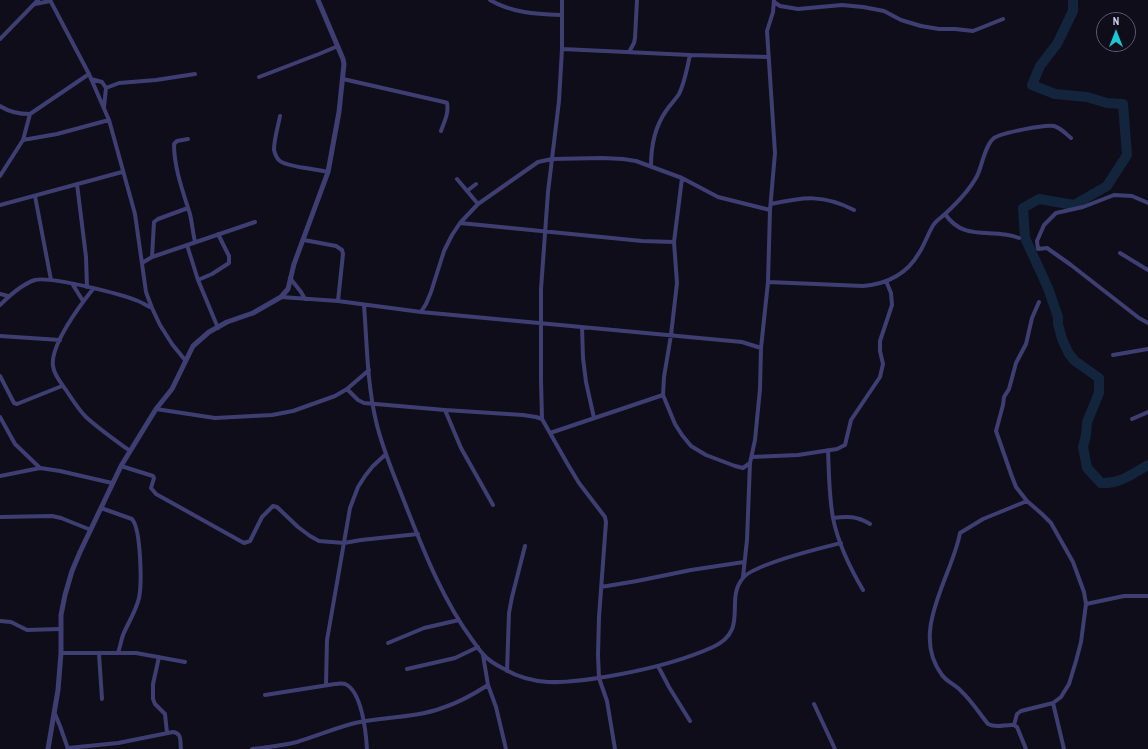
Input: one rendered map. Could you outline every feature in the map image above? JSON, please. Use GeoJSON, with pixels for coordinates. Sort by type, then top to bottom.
{"type":"FeatureCollection","features":[{"type":"Feature","properties":{"kind":"street"},"geometry":{"type":"LineString","coordinates":[[0,40],[38,0]]}},
{"type":"Feature","properties":{"kind":"street"},"geometry":{"type":"LineString","coordinates":[[34,4],[50,0],[90,76],[104,107],[135,214],[146,292],[160,325],[172,344],[185,360]]}},
{"type":"Feature","properties":{"kind":"street"},"geometry":{"type":"LineString","coordinates":[[48,749],[55,714],[61,653],[60,630],[62,605],[72,571],[112,483],[156,409],[172,389],[193,346],[201,338],[234,319],[253,313],[281,297],[288,289],[290,278],[328,172],[339,112],[343,79],[344,64],[338,46],[318,0]]}},
{"type":"Feature","properties":{"kind":"street"},"geometry":{"type":"LineString","coordinates":[[490,0],[513,10],[562,15]]}},
{"type":"Feature","properties":{"kind":"street"},"geometry":{"type":"LineString","coordinates":[[562,0],[562,49],[559,102],[548,192],[541,289],[542,420],[579,483],[606,517],[598,632],[599,678],[607,701],[615,749]]}},
{"type":"Feature","properties":{"kind":"street"},"geometry":{"type":"LineString","coordinates":[[629,52],[635,38],[636,0]]}},
{"type":"Feature","properties":{"kind":"street"},"geometry":{"type":"LineString","coordinates":[[774,1],[780,6],[798,9],[842,5],[863,7],[884,11],[901,20],[921,26],[939,29],[972,31],[1003,19]]}},
{"type":"Feature","properties":{"kind":"street"},"geometry":{"type":"LineString","coordinates":[[364,305],[372,404],[386,454],[425,552],[459,620],[483,655],[507,671],[527,679],[547,682],[574,682],[658,666],[713,647],[726,640],[731,632],[734,621],[738,587],[743,577],[750,463],[760,388],[761,348],[768,282],[770,204],[775,153],[767,31],[773,12],[774,1]]}},
{"type":"Feature","properties":{"kind":"street"},"geometry":{"type":"LineString","coordinates":[[258,77],[338,46]]}},
{"type":"Feature","properties":{"kind":"street"},"geometry":{"type":"LineString","coordinates":[[562,49],[768,57]]}},
{"type":"Feature","properties":{"kind":"street"},"geometry":{"type":"LineString","coordinates":[[651,166],[654,133],[683,85],[690,55]]}},
{"type":"Feature","properties":{"kind":"street"},"geometry":{"type":"LineString","coordinates":[[106,88],[119,83],[156,80],[194,74]]}},
{"type":"Feature","properties":{"kind":"street"},"geometry":{"type":"LineString","coordinates":[[90,76],[102,82],[106,88],[104,107]]}},
{"type":"Feature","properties":{"kind":"street"},"geometry":{"type":"LineString","coordinates":[[0,106],[13,112],[30,114],[90,76]]}},
{"type":"Feature","properties":{"kind":"street"},"geometry":{"type":"LineString","coordinates":[[343,79],[447,103],[447,117],[441,131]]}},
{"type":"Feature","properties":{"kind":"street"},"geometry":{"type":"LineString","coordinates":[[0,176],[23,140],[30,114]]}},
{"type":"Feature","properties":{"kind":"street"},"geometry":{"type":"LineString","coordinates":[[280,116],[274,150],[276,156],[281,162],[328,172]]}},
{"type":"Feature","properties":{"kind":"street"},"geometry":{"type":"LineString","coordinates":[[23,140],[57,134],[109,120]]}},
{"type":"Feature","properties":{"kind":"street"},"geometry":{"type":"LineString","coordinates":[[768,282],[864,286],[876,285],[897,276],[910,266],[919,254],[935,222],[945,214],[968,190],[977,176],[989,144],[994,138],[1007,133],[1045,126],[1053,126],[1059,128],[1071,138]]}},
{"type":"Feature","properties":{"kind":"street"},"geometry":{"type":"LineString","coordinates":[[188,139],[176,141],[174,144],[177,167],[195,242]]}},
{"type":"Feature","properties":{"kind":"street"},"geometry":{"type":"LineString","coordinates":[[421,312],[431,292],[444,251],[460,223],[478,204],[538,162],[552,159],[623,158],[651,166],[682,178],[718,197],[770,210]]}},
{"type":"Feature","properties":{"kind":"street"},"geometry":{"type":"LineString","coordinates":[[0,205],[122,172]]}},
{"type":"Feature","properties":{"kind":"street"},"geometry":{"type":"LineString","coordinates":[[682,178],[674,242],[677,283],[664,377],[663,395],[675,424],[692,446],[706,456],[736,466],[743,468],[750,463]]}},
{"type":"Feature","properties":{"kind":"street"},"geometry":{"type":"LineString","coordinates":[[457,179],[478,204]]}},
{"type":"Feature","properties":{"kind":"street"},"geometry":{"type":"LineString","coordinates":[[77,184],[85,244],[87,287]]}},
{"type":"Feature","properties":{"kind":"street"},"geometry":{"type":"LineString","coordinates":[[467,191],[476,184]]}},
{"type":"Feature","properties":{"kind":"street"},"geometry":{"type":"LineString","coordinates":[[1148,203],[1132,196],[1114,195],[1083,207],[1056,214],[1044,225],[1037,241],[1038,249],[1047,248],[1139,318],[1148,323]]}},
{"type":"Feature","properties":{"kind":"street"},"geometry":{"type":"LineString","coordinates":[[35,196],[51,280]]}},
{"type":"Feature","properties":{"kind":"street"},"geometry":{"type":"LineString","coordinates":[[770,204],[803,198],[818,198],[841,203],[854,210]]}},
{"type":"Feature","properties":{"kind":"street"},"geometry":{"type":"LineString","coordinates":[[152,257],[154,222],[158,219],[188,208]]}},
{"type":"Feature","properties":{"kind":"street"},"geometry":{"type":"LineString","coordinates":[[945,214],[950,221],[966,231],[1009,234],[1019,238]]}},
{"type":"Feature","properties":{"kind":"street"},"geometry":{"type":"LineString","coordinates":[[142,263],[152,257],[255,222]]}},
{"type":"Feature","properties":{"kind":"street"},"geometry":{"type":"LineString","coordinates":[[460,223],[545,230],[642,241],[674,242]]}},
{"type":"Feature","properties":{"kind":"street"},"geometry":{"type":"LineString","coordinates":[[198,280],[217,271],[229,263],[229,256],[218,234]]}},
{"type":"Feature","properties":{"kind":"street"},"geometry":{"type":"LineString","coordinates":[[304,240],[336,246],[342,250],[343,254],[338,301]]}},
{"type":"Feature","properties":{"kind":"street"},"geometry":{"type":"LineString","coordinates":[[187,245],[198,280],[218,328]]}},
{"type":"Feature","properties":{"kind":"street"},"geometry":{"type":"LineString","coordinates":[[1120,252],[1148,270]]}},
{"type":"Feature","properties":{"kind":"street"},"geometry":{"type":"LineString","coordinates":[[290,278],[305,299]]}},
{"type":"Feature","properties":{"kind":"street"},"geometry":{"type":"LineString","coordinates":[[0,305],[8,296],[29,282],[36,280],[51,280],[87,287],[137,301],[152,308]]}},
{"type":"Feature","properties":{"kind":"street"},"geometry":{"type":"LineString","coordinates":[[752,457],[798,455],[828,450],[845,445],[847,442],[851,420],[880,376],[883,364],[880,351],[880,341],[892,305],[891,293],[886,281]]}},
{"type":"Feature","properties":{"kind":"street"},"geometry":{"type":"LineString","coordinates":[[73,285],[83,301]]}},
{"type":"Feature","properties":{"kind":"street"},"geometry":{"type":"LineString","coordinates":[[93,289],[72,317],[60,340],[52,366],[62,386],[85,416],[130,451]]}},
{"type":"Feature","properties":{"kind":"street"},"geometry":{"type":"LineString","coordinates":[[0,294],[8,296]]}},
{"type":"Feature","properties":{"kind":"street"},"geometry":{"type":"LineString","coordinates":[[281,297],[338,301],[421,312],[742,342],[761,348]]}},
{"type":"Feature","properties":{"kind":"street"},"geometry":{"type":"LineString","coordinates":[[1014,725],[1017,714],[1021,711],[1053,703],[1061,697],[1069,684],[1081,642],[1086,604],[1084,592],[1073,562],[1058,534],[1042,514],[1027,501],[1016,486],[996,431],[1004,397],[1009,389],[1016,363],[1026,344],[1032,318],[1039,302]]}},
{"type":"Feature","properties":{"kind":"street"},"geometry":{"type":"LineString","coordinates":[[582,326],[583,358],[586,382],[594,418]]}},
{"type":"Feature","properties":{"kind":"street"},"geometry":{"type":"LineString","coordinates":[[0,336],[60,340]]}},
{"type":"Feature","properties":{"kind":"street"},"geometry":{"type":"LineString","coordinates":[[1113,355],[1148,349]]}},
{"type":"Feature","properties":{"kind":"street"},"geometry":{"type":"LineString","coordinates":[[156,409],[215,418],[293,411],[335,396],[347,389],[369,370]]}},
{"type":"Feature","properties":{"kind":"street"},"geometry":{"type":"LineString","coordinates":[[0,376],[14,403],[17,404],[62,386]]}},
{"type":"Feature","properties":{"kind":"street"},"geometry":{"type":"LineString","coordinates":[[347,389],[358,400],[372,404],[523,415],[536,417],[542,420]]}},
{"type":"Feature","properties":{"kind":"street"},"geometry":{"type":"LineString","coordinates":[[550,433],[663,395]]}},
{"type":"Feature","properties":{"kind":"street"},"geometry":{"type":"LineString","coordinates":[[445,410],[461,448],[493,505]]}},
{"type":"Feature","properties":{"kind":"street"},"geometry":{"type":"LineString","coordinates":[[1132,419],[1148,412]]}},
{"type":"Feature","properties":{"kind":"street"},"geometry":{"type":"LineString","coordinates":[[0,417],[15,444],[40,468]]}},
{"type":"Feature","properties":{"kind":"street"},"geometry":{"type":"LineString","coordinates":[[828,450],[830,497],[833,518],[841,543],[863,590]]}},
{"type":"Feature","properties":{"kind":"street"},"geometry":{"type":"LineString","coordinates":[[326,685],[329,621],[350,508],[358,487],[373,466],[386,454]]}},
{"type":"Feature","properties":{"kind":"street"},"geometry":{"type":"LineString","coordinates":[[121,466],[153,476],[154,478],[151,488],[156,494],[244,543],[250,541],[258,524],[266,512],[273,506],[277,507],[310,536],[319,541],[344,543],[418,534]]}},
{"type":"Feature","properties":{"kind":"street"},"geometry":{"type":"LineString","coordinates":[[0,476],[40,468],[112,483]]}},
{"type":"Feature","properties":{"kind":"street"},"geometry":{"type":"LineString","coordinates":[[1026,749],[1017,727],[1011,724],[992,727],[961,691],[943,677],[934,658],[930,634],[937,601],[953,558],[960,533],[983,519],[1027,501]]}},
{"type":"Feature","properties":{"kind":"street"},"geometry":{"type":"LineString","coordinates":[[100,508],[132,519],[139,543],[139,597],[118,653]]}},
{"type":"Feature","properties":{"kind":"street"},"geometry":{"type":"LineString","coordinates":[[0,517],[52,516],[91,530]]}},
{"type":"Feature","properties":{"kind":"street"},"geometry":{"type":"LineString","coordinates":[[833,518],[849,516],[862,519],[870,524]]}},
{"type":"Feature","properties":{"kind":"street"},"geometry":{"type":"LineString","coordinates":[[743,577],[753,570],[809,551],[841,543]]}},
{"type":"Feature","properties":{"kind":"street"},"geometry":{"type":"LineString","coordinates":[[507,671],[509,613],[525,546]]}},
{"type":"Feature","properties":{"kind":"street"},"geometry":{"type":"LineString","coordinates":[[601,587],[691,570],[744,562]]}},
{"type":"Feature","properties":{"kind":"street"},"geometry":{"type":"LineString","coordinates":[[1086,604],[1124,596],[1148,596]]}},
{"type":"Feature","properties":{"kind":"street"},"geometry":{"type":"LineString","coordinates":[[388,644],[430,626],[459,620]]}},
{"type":"Feature","properties":{"kind":"street"},"geometry":{"type":"LineString","coordinates":[[0,621],[11,622],[28,630],[60,630]]}},
{"type":"Feature","properties":{"kind":"street"},"geometry":{"type":"LineString","coordinates":[[407,669],[454,658],[478,648]]}},
{"type":"Feature","properties":{"kind":"street"},"geometry":{"type":"LineString","coordinates":[[61,653],[136,653],[185,662]]}},
{"type":"Feature","properties":{"kind":"street"},"geometry":{"type":"LineString","coordinates":[[99,654],[102,699]]}},
{"type":"Feature","properties":{"kind":"street"},"geometry":{"type":"LineString","coordinates":[[483,655],[488,685],[496,707],[506,749]]}},
{"type":"Feature","properties":{"kind":"street"},"geometry":{"type":"LineString","coordinates":[[159,657],[153,684],[153,700],[165,714],[168,733]]}},
{"type":"Feature","properties":{"kind":"street"},"geometry":{"type":"LineString","coordinates":[[658,666],[690,721]]}},
{"type":"Feature","properties":{"kind":"street"},"geometry":{"type":"LineString","coordinates":[[265,695],[326,685],[340,684],[349,687],[360,705],[368,749]]}},
{"type":"Feature","properties":{"kind":"street"},"geometry":{"type":"LineString","coordinates":[[252,749],[296,742],[350,724],[364,721],[420,714],[442,708],[473,694],[488,685]]}},
{"type":"Feature","properties":{"kind":"street"},"geometry":{"type":"LineString","coordinates":[[1053,703],[1064,749]]}},
{"type":"Feature","properties":{"kind":"street"},"geometry":{"type":"LineString","coordinates":[[814,704],[835,749]]}},
{"type":"Feature","properties":{"kind":"street"},"geometry":{"type":"LineString","coordinates":[[55,714],[68,749],[118,743],[176,732],[180,735],[181,749]]}},
{"type":"Feature","properties":{"kind":"waterway"},"geometry":{"type":"LineString","coordinates":[[1073,0],[1073,11],[1057,44],[1040,66],[1032,85],[1055,94],[1087,97],[1107,103],[1123,104],[1127,155],[1107,186],[1074,205],[1039,199],[1023,208],[1025,238],[1048,288],[1058,317],[1058,324],[1062,339],[1069,354],[1075,361],[1099,378],[1099,393],[1087,422],[1083,447],[1087,468],[1101,483],[1108,483],[1126,478],[1148,465]]}}]}
